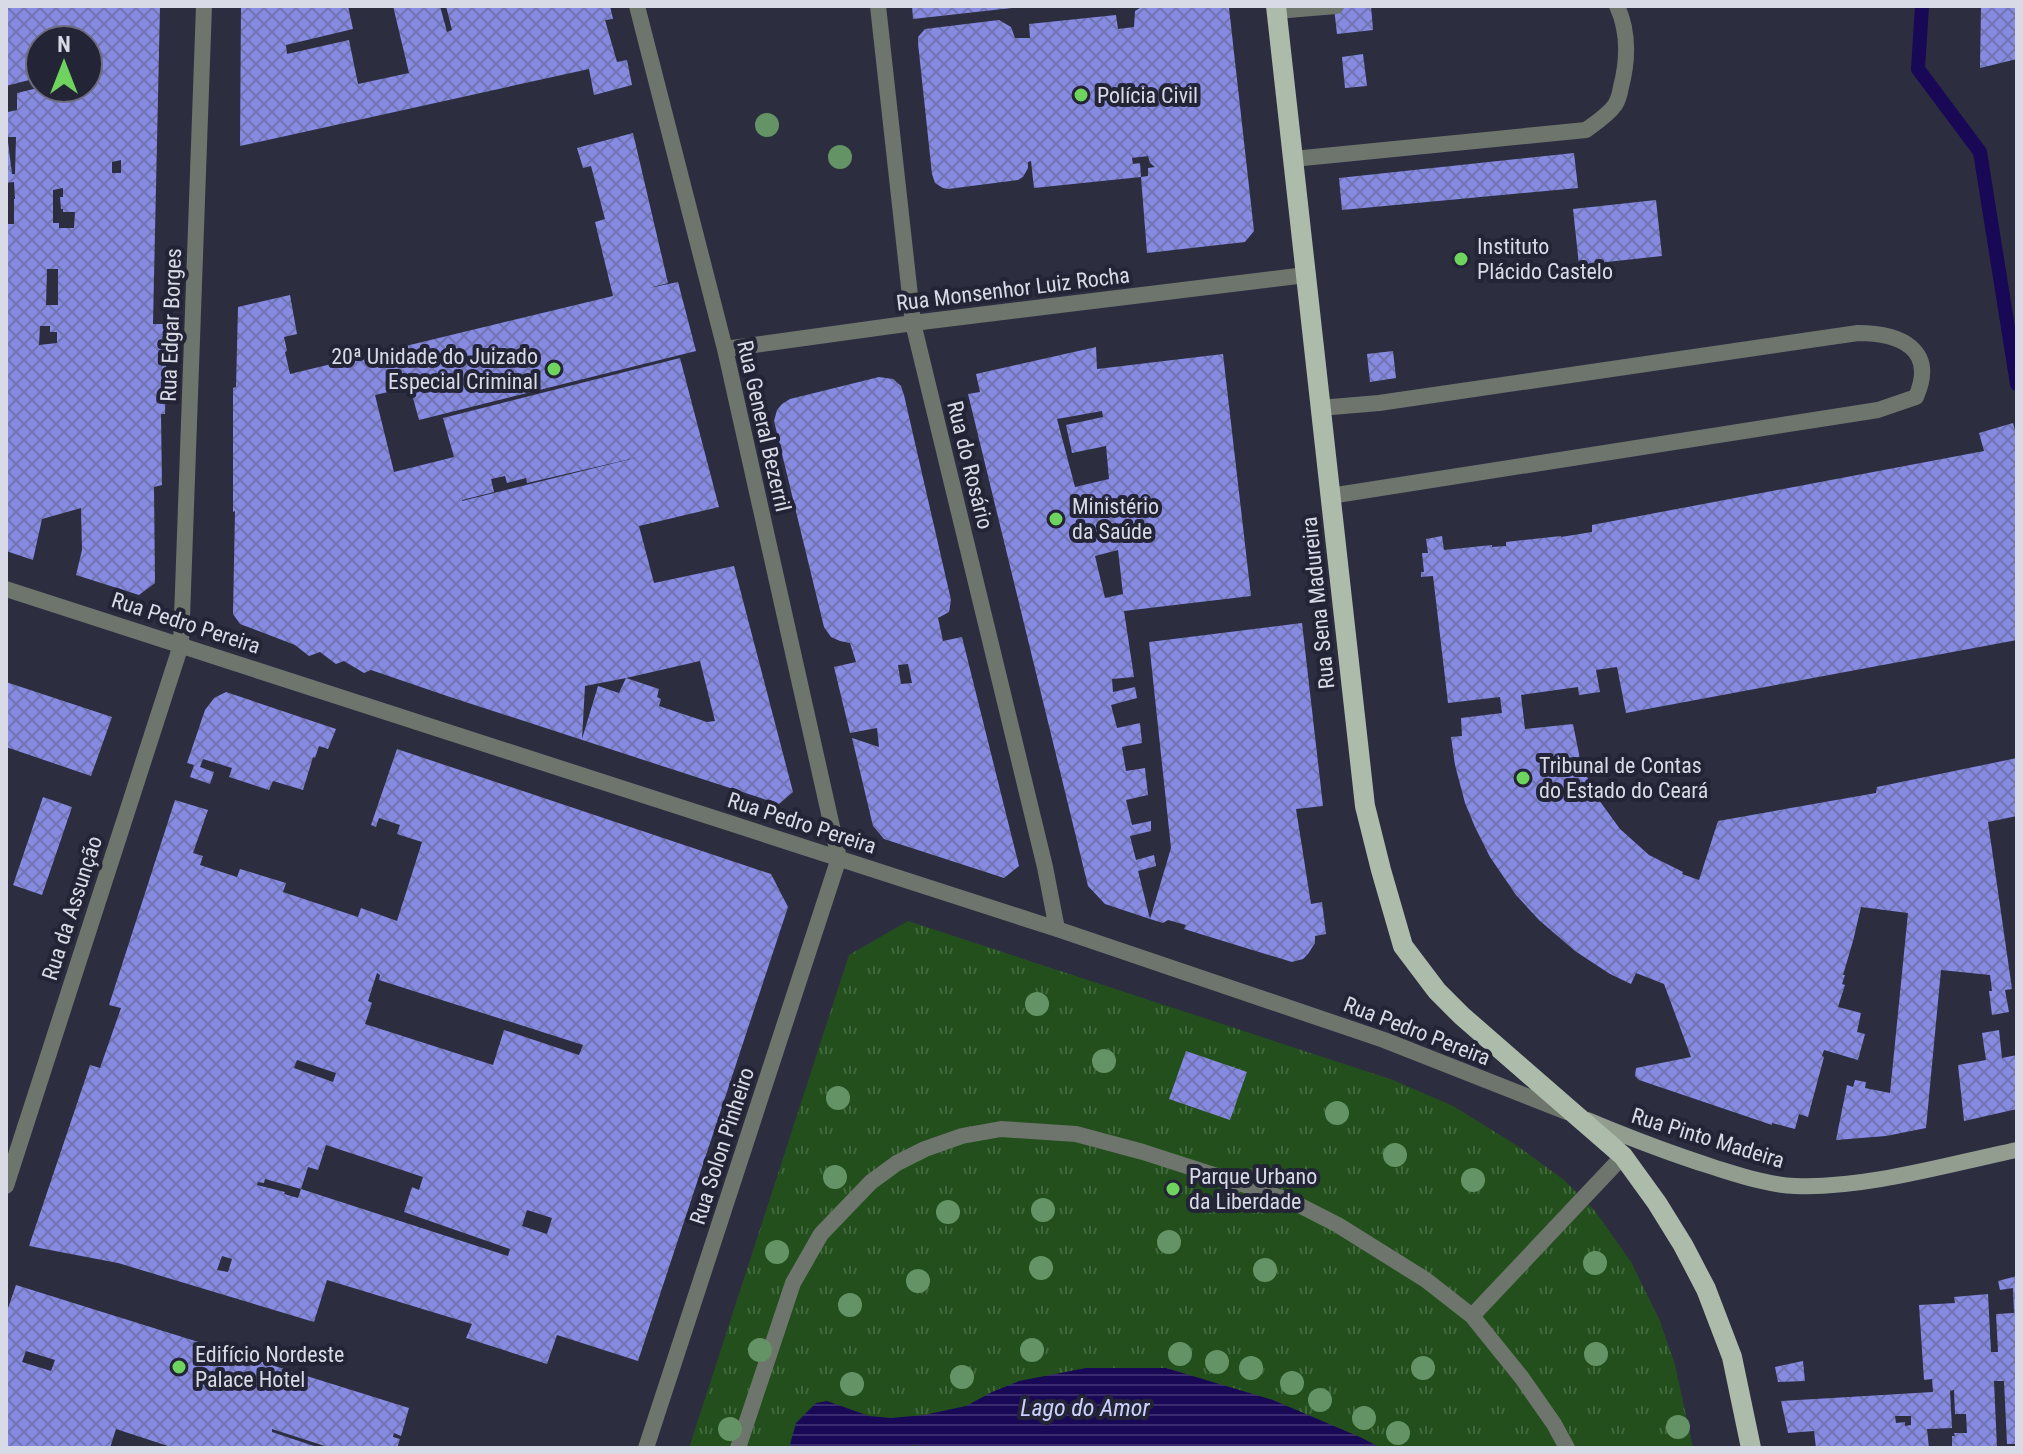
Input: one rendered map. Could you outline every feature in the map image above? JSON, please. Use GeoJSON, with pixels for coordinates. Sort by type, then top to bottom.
{"type":"FeatureCollection","features":[{"type":"Feature","properties":{"kind":"main road","name":"Rua Sena Madureira"},"geometry":{"type":"LineString","coordinates":[[1276,9],[1365,806],[1403,946],[1437,991],[1494,1045],[1623,1156],[1657,1203],[1706,1289],[1732,1357],[1751,1448]]}},
{"type":"Feature","properties":{"kind":"main road","name":"Rua Pinto Madeira"},"geometry":{"type":"LineString","coordinates":[[1578,1117],[1645,1145],[1739,1175],[1793,1186],[1838,1185],[2017,1150]]}},
{"type":"Feature","properties":{"kind":"street","name":"Rua Edgar Borges"},"geometry":{"type":"LineString","coordinates":[[181,645],[204,6]]}},
{"type":"Feature","properties":{"kind":"street","name":"Rua General Bezerril"},"geometry":{"type":"LineString","coordinates":[[637,6],[725,349],[839,858]]}},
{"type":"Feature","properties":{"kind":"street","name":"Rua do Rosário"},"geometry":{"type":"LineString","coordinates":[[878,6],[913,323],[1057,929]]}},
{"type":"Feature","properties":{"kind":"street"},"geometry":{"type":"LineString","coordinates":[[1276,9],[1336,6]]}},
{"type":"Feature","properties":{"kind":"street"},"geometry":{"type":"LineString","coordinates":[[1293,159],[1586,130],[1617,102],[1623,81],[1627,39],[1617,6]]}},
{"type":"Feature","properties":{"kind":"street","name":"Rua Monsenhor Luiz Rocha"},"geometry":{"type":"LineString","coordinates":[[725,349],[1306,275]]}},
{"type":"Feature","properties":{"kind":"street"},"geometry":{"type":"LineString","coordinates":[[1320,408],[1379,403],[1858,333],[1873,333],[1910,345],[1919,356],[1923,373],[1916,397],[1878,410],[1330,496]]}},
{"type":"Feature","properties":{"kind":"street","name":"Rua Pedro Pereira"},"geometry":{"type":"LineString","coordinates":[[6,589],[1057,929],[1384,1040],[1578,1117]]}},
{"type":"Feature","properties":{"kind":"street","name":"Rua da Assunção"},"geometry":{"type":"LineString","coordinates":[[6,1186],[181,645]]}},
{"type":"Feature","properties":{"kind":"street","name":"Rua Solon Pinheiro"},"geometry":{"type":"LineString","coordinates":[[646,1448],[839,858]]}},
{"type":"Feature","properties":{"kind":"street"},"geometry":{"type":"LineString","coordinates":[[738,1448],[793,1283],[821,1234],[871,1182],[897,1163],[962,1136],[1001,1129],[1076,1134],[1143,1152],[1295,1203],[1338,1225],[1426,1280],[1472,1316],[1522,1378],[1567,1448]]}},
{"type":"Feature","properties":{"kind":"street"},"geometry":{"type":"LineString","coordinates":[[1472,1316],[1623,1156]]}},
{"type":"Feature","properties":{"kind":"green space","name":"Parque Urbano da Liberdade"},"geometry":{"type":"Polygon","coordinates":[[[908,921],[1393,1080],[1453,1106],[1516,1145],[1564,1180],[1595,1211],[1631,1262],[1660,1321],[1675,1365],[1693,1448],[689,1448],[849,955],[908,921]]]}},
{"type":"Feature","properties":{"kind":"water","name":"Lago do Amor"},"geometry":{"type":"Polygon","coordinates":[[[1086,1368],[1166,1368],[1273,1400],[1381,1448],[920,1448],[917,1445],[789,1448],[796,1423],[816,1403],[827,1401],[869,1416],[924,1415],[966,1406],[1019,1381],[1086,1368]]]}},
{"type":"Feature","properties":{"kind":"building"},"geometry":{"type":"Polygon","coordinates":[[[6,6],[160,6],[153,324],[167,324],[165,414],[161,414],[162,485],[154,487],[155,583],[139,595],[76,575],[82,550],[81,508],[42,519],[33,560],[6,551],[6,224],[14,224],[15,199],[14,182],[6,183],[6,142],[12,174],[15,174],[16,137],[8,137],[8,112],[17,110],[17,93],[24,91],[24,104],[104,104],[104,24],[24,24],[24,81],[6,86],[6,6]],[[121,160],[112,162],[112,173],[121,173],[121,160]],[[63,188],[53,190],[53,223],[59,223],[59,228],[74,228],[75,212],[63,212],[61,209],[63,188]],[[47,269],[46,305],[58,305],[58,269],[47,269]],[[40,326],[39,345],[57,343],[57,332],[50,332],[50,326],[40,326]]]}},
{"type":"Feature","properties":{"kind":"building"},"geometry":{"type":"Polygon","coordinates":[[[241,6],[348,6],[353,29],[286,45],[287,54],[349,40],[358,84],[409,73],[393,6],[440,6],[447,32],[452,30],[446,6],[610,6],[613,19],[605,20],[617,62],[627,60],[632,85],[594,95],[589,69],[240,146],[241,6]]]}},
{"type":"Feature","properties":{"kind":"building"},"geometry":{"type":"Polygon","coordinates":[[[912,6],[1012,6],[1012,8],[913,19],[912,6]]]}},
{"type":"Feature","properties":{"kind":"building","name":"Polícia Civil"},"geometry":{"type":"Polygon","coordinates":[[[1143,6],[1228,6],[1254,231],[1245,242],[1147,253],[1141,177],[1034,188],[1031,161],[1023,177],[1018,180],[948,189],[935,183],[918,37],[925,29],[999,20],[1011,27],[1015,38],[1030,38],[1029,24],[1116,15],[1118,29],[1134,27],[1135,11],[1143,6]],[[1148,156],[1132,158],[1133,164],[1140,163],[1141,177],[1148,176],[1148,168],[1155,167],[1148,156]]]}},
{"type":"Feature","properties":{"kind":"building"},"geometry":{"type":"Polygon","coordinates":[[[1371,6],[1373,30],[1337,34],[1334,8],[1371,6]]]}},
{"type":"Feature","properties":{"kind":"building"},"geometry":{"type":"Polygon","coordinates":[[[1981,6],[2017,6],[2017,59],[1980,68],[1981,6]]]}},
{"type":"Feature","properties":{"kind":"building"},"geometry":{"type":"Polygon","coordinates":[[[1363,54],[1367,86],[1345,88],[1342,57],[1363,54]]]}},
{"type":"Feature","properties":{"kind":"building"},"geometry":{"type":"Polygon","coordinates":[[[633,133],[668,283],[649,288],[678,282],[696,351],[419,420],[410,387],[375,395],[394,472],[454,457],[443,418],[680,358],[719,507],[639,526],[654,583],[734,566],[793,792],[779,804],[371,670],[364,673],[344,661],[336,664],[320,652],[309,656],[295,645],[240,624],[233,614],[233,388],[236,387],[238,307],[290,295],[297,334],[284,337],[290,374],[613,296],[595,222],[605,219],[591,166],[583,168],[577,148],[633,133]],[[643,456],[527,483],[526,478],[507,483],[505,476],[491,479],[494,492],[462,501],[643,456]],[[700,661],[626,678],[659,689],[659,706],[707,722],[715,721],[700,661]],[[626,678],[585,686],[582,739],[598,686],[619,693],[626,678]]]}},
{"type":"Feature","properties":{"kind":"building"},"geometry":{"type":"Polygon","coordinates":[[[1574,153],[1578,188],[1342,210],[1339,178],[1574,153]]]}},
{"type":"Feature","properties":{"kind":"building"},"geometry":{"type":"Polygon","coordinates":[[[1656,200],[1662,256],[1579,265],[1573,209],[1656,200]]]}},
{"type":"Feature","properties":{"kind":"building"},"geometry":{"type":"Polygon","coordinates":[[[1096,347],[1097,369],[1223,354],[1251,596],[1124,611],[1134,677],[1112,679],[1113,692],[1135,687],[1137,698],[1111,705],[1117,728],[1140,723],[1142,743],[1122,747],[1126,771],[1145,768],[1148,795],[1126,800],[1132,825],[1151,821],[1151,831],[1130,836],[1136,860],[1154,855],[1156,866],[1138,871],[1150,919],[1105,904],[1088,886],[968,394],[980,392],[976,374],[1096,347]],[[1102,411],[1057,419],[1075,487],[1109,479],[1106,446],[1072,453],[1066,425],[1103,417],[1102,411]],[[1118,550],[1095,556],[1105,598],[1123,594],[1118,550]]]}},
{"type":"Feature","properties":{"kind":"building"},"geometry":{"type":"Polygon","coordinates":[[[1393,351],[1396,378],[1370,382],[1367,354],[1393,351]]]}},
{"type":"Feature","properties":{"kind":"building"},"geometry":{"type":"Polygon","coordinates":[[[879,377],[893,379],[901,386],[951,600],[949,612],[938,618],[943,641],[962,637],[1019,866],[1004,878],[884,839],[873,826],[852,738],[879,747],[877,728],[850,733],[834,667],[856,662],[850,643],[831,637],[824,627],[774,421],[777,410],[790,399],[879,377]],[[908,664],[898,665],[901,684],[912,683],[908,664]]]}},
{"type":"Feature","properties":{"kind":"building","name":"Tribunal de Contas do Estado do Ceará"},"geometry":{"type":"Polygon","coordinates":[[[2013,423],[2017,438],[2017,640],[1626,713],[1617,667],[1596,670],[1600,692],[1579,695],[1578,687],[1521,695],[1525,729],[1573,724],[1581,764],[1596,796],[1620,829],[1649,855],[1699,880],[1718,821],[1876,793],[1877,787],[2017,758],[2017,816],[1988,822],[2012,989],[2005,990],[2009,1012],[1992,1015],[1990,975],[1941,970],[1926,1128],[1886,1136],[1836,1140],[1847,1085],[1853,1087],[1855,1080],[1866,1082],[1865,1088],[1890,1093],[1908,913],[1861,907],[1838,1007],[1861,1013],[1857,1032],[1865,1034],[1858,1060],[1824,1050],[1808,1117],[1799,1114],[1795,1129],[1772,1125],[1639,1080],[1635,1076],[1636,1068],[1691,1057],[1664,984],[1636,973],[1631,984],[1610,974],[1575,951],[1539,920],[1516,895],[1490,857],[1465,803],[1451,737],[1462,736],[1461,718],[1502,713],[1500,697],[1448,703],[1433,576],[1421,577],[1421,572],[1424,572],[1422,553],[1428,553],[1426,539],[1442,536],[1444,550],[1506,546],[1506,542],[1592,532],[1592,525],[1984,451],[1979,433],[2013,423]]]}},
{"type":"Feature","properties":{"kind":"building"},"geometry":{"type":"Polygon","coordinates":[[[1302,623],[1323,806],[1296,809],[1311,904],[1322,902],[1326,934],[1315,936],[1315,943],[1308,954],[1292,962],[1184,929],[1186,925],[1150,919],[1171,848],[1149,642],[1302,623]]]}},
{"type":"Feature","properties":{"kind":"building"},"geometry":{"type":"Polygon","coordinates":[[[6,682],[112,717],[91,776],[6,747],[6,682]]]}},
{"type":"Feature","properties":{"kind":"building"},"geometry":{"type":"Polygon","coordinates":[[[226,692],[336,729],[328,749],[319,746],[313,757],[303,790],[273,781],[269,790],[229,777],[232,768],[203,759],[200,767],[214,772],[210,784],[190,777],[194,765],[187,763],[205,710],[214,698],[226,692]]]}},
{"type":"Feature","properties":{"kind":"building"},"geometry":{"type":"Polygon","coordinates":[[[397,749],[771,874],[788,907],[638,1361],[557,1335],[547,1364],[466,1338],[472,1324],[327,1280],[314,1322],[118,1263],[29,1246],[90,1065],[100,1068],[121,1008],[109,1005],[175,800],[208,810],[193,853],[203,856],[200,865],[237,877],[240,869],[286,883],[283,892],[358,917],[361,908],[397,921],[422,842],[397,834],[400,825],[379,818],[376,827],[371,825],[397,749]],[[377,973],[368,1001],[372,1003],[365,1024],[493,1065],[504,1030],[579,1055],[583,1045],[379,980],[377,973]],[[297,1060],[294,1068],[333,1082],[336,1073],[297,1060]],[[326,1145],[318,1170],[308,1167],[301,1189],[508,1256],[510,1249],[404,1212],[412,1187],[419,1190],[423,1177],[326,1145]],[[265,1179],[264,1183],[258,1182],[257,1185],[298,1198],[301,1189],[265,1179]],[[527,1210],[522,1226],[547,1234],[552,1218],[527,1210]],[[222,1256],[217,1270],[228,1272],[232,1259],[222,1256]]]}},
{"type":"Feature","properties":{"kind":"building"},"geometry":{"type":"Polygon","coordinates":[[[43,797],[72,807],[42,895],[13,885],[43,797]]]}},
{"type":"Feature","properties":{"kind":"building"},"geometry":{"type":"Polygon","coordinates":[[[1999,1030],[2002,1058],[2017,1055],[2017,1109],[1964,1121],[1958,1065],[1986,1060],[1982,1033],[1999,1030]]]}},
{"type":"Feature","properties":{"kind":"building"},"geometry":{"type":"Polygon","coordinates":[[[1186,1051],[1247,1072],[1230,1120],[1169,1099],[1186,1051]]]}},
{"type":"Feature","properties":{"kind":"building"},"geometry":{"type":"Polygon","coordinates":[[[2017,1276],[2017,1444],[2007,1444],[2004,1381],[1994,1381],[1997,1448],[1952,1448],[1954,1433],[1967,1433],[1966,1414],[1955,1414],[1954,1390],[1950,1391],[1952,1428],[1927,1429],[1929,1448],[1816,1448],[1814,1431],[1788,1433],[1781,1401],[1933,1392],[1932,1379],[1924,1380],[1919,1305],[1955,1303],[1954,1297],[1988,1294],[1991,1352],[1998,1352],[1996,1314],[2014,1313],[2013,1288],[2000,1290],[1998,1281],[2017,1276]],[[1895,1416],[1896,1423],[1911,1425],[1911,1416],[1895,1416]]]}},
{"type":"Feature","properties":{"kind":"building","name":"Edifício Nordeste Palace Hotel"},"geometry":{"type":"Polygon","coordinates":[[[16,1285],[409,1408],[401,1436],[394,1433],[393,1437],[400,1439],[397,1448],[331,1448],[272,1429],[272,1432],[320,1448],[170,1448],[116,1429],[110,1448],[6,1448],[6,1314],[16,1285]],[[26,1351],[22,1362],[51,1371],[55,1360],[26,1351]]]}},
{"type":"Feature","properties":{"kind":"building"},"geometry":{"type":"Polygon","coordinates":[[[1803,1361],[1805,1381],[1778,1382],[1775,1367],[1803,1361]]]}},
{"type":"Feature","properties":{"kind":"waterway"},"geometry":{"type":"LineString","coordinates":[[1922,6],[1918,69],[1980,152],[2017,384]]}},
{"type":"Feature","properties":{"kind":"place","name":"Polícia Civil"},"geometry":{"type":"Point","coordinates":[1081,95]}},
{"type":"Feature","properties":{"kind":"place","name":"Instituto Plácido Castelo"},"geometry":{"type":"Point","coordinates":[1461,259]}},
{"type":"Feature","properties":{"kind":"place","name":"20ª Unidade do Juizado Especial Criminal"},"geometry":{"type":"Point","coordinates":[554,369]}},
{"type":"Feature","properties":{"kind":"place","name":"Ministério da Saúde"},"geometry":{"type":"Point","coordinates":[1056,519]}},
{"type":"Feature","properties":{"kind":"place","name":"Tribunal de Contas do Estado do Ceará"},"geometry":{"type":"Point","coordinates":[1523,778]}},
{"type":"Feature","properties":{"kind":"place","name":"Parque Urbano da Liberdade"},"geometry":{"type":"Point","coordinates":[1173,1189]}},
{"type":"Feature","properties":{"kind":"place","name":"Edifício Nordeste Palace Hotel"},"geometry":{"type":"Point","coordinates":[179,1367]}}]}
